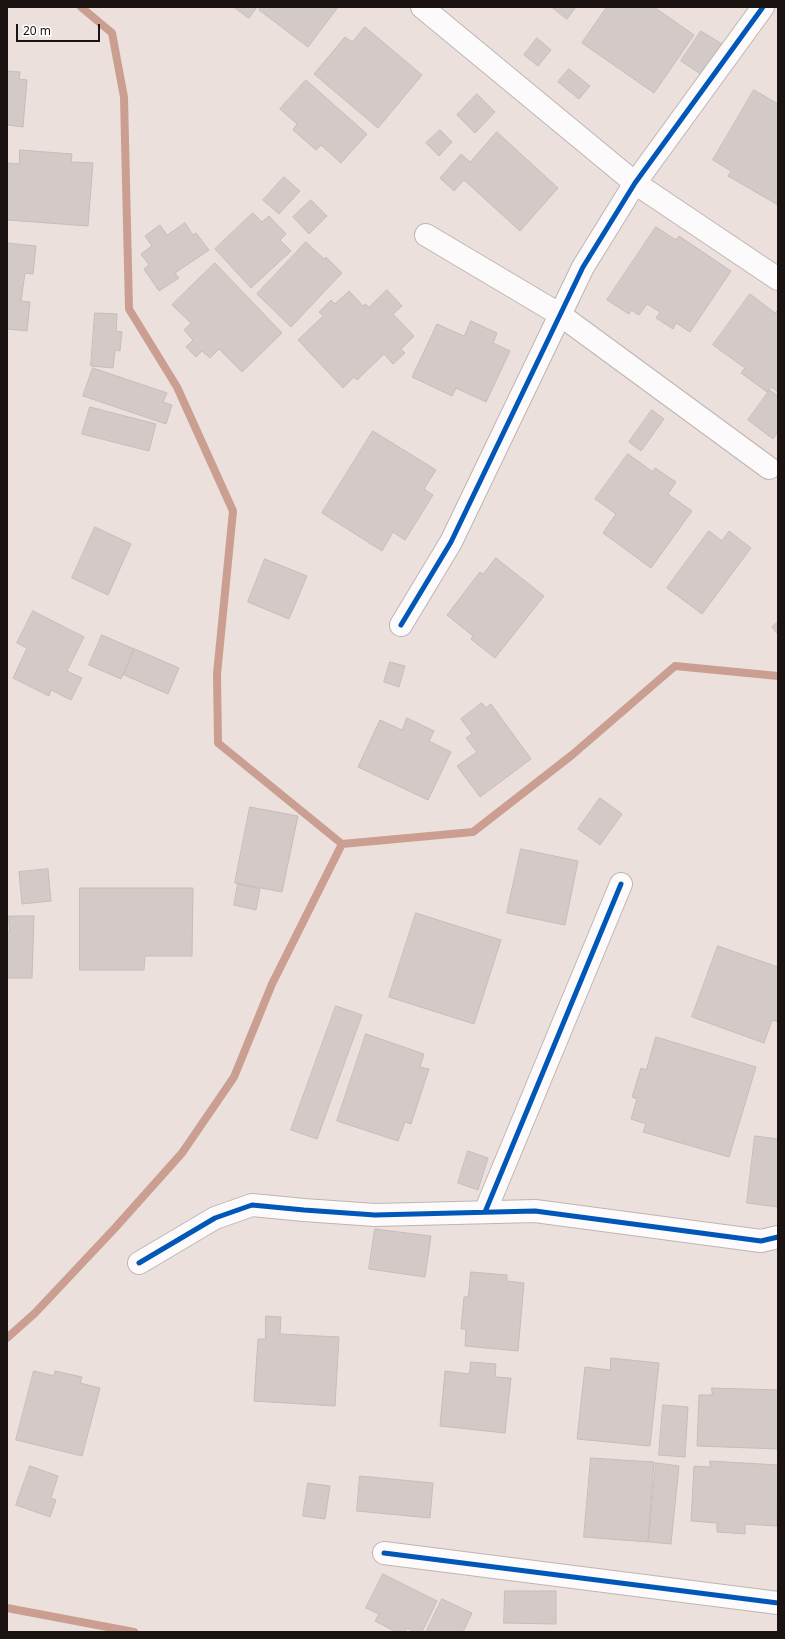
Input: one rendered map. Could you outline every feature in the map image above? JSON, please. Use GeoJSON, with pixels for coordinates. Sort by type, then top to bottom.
{"type":"FeatureCollection","features":[{"type":"Feature","properties":{"kind":"street"},"geometry":{"type":"LineString","coordinates":[[422,7],[635,183],[778,279]]}},
{"type":"Feature","properties":{"kind":"street"},"geometry":{"type":"LineString","coordinates":[[401,625],[450,542],[583,267],[635,183],[763,7]]}},
{"type":"Feature","properties":{"kind":"street"},"geometry":{"type":"LineString","coordinates":[[426,235],[559,314],[769,468]]}},
{"type":"Feature","properties":{"kind":"street"},"geometry":{"type":"LineString","coordinates":[[485,1212],[621,884]]}},
{"type":"Feature","properties":{"kind":"street"},"geometry":{"type":"LineString","coordinates":[[139,1263],[215,1218],[252,1205],[375,1215],[535,1211],[761,1241],[778,1237]]}},
{"type":"Feature","properties":{"kind":"street"},"geometry":{"type":"LineString","coordinates":[[384,1553],[778,1603]]}},
{"type":"Feature","properties":{"kind":"building"},"geometry":{"type":"Polygon","coordinates":[[[234,7],[257,7],[249,18],[234,7]]]}},
{"type":"Feature","properties":{"kind":"building"},"geometry":{"type":"Polygon","coordinates":[[[261,7],[338,7],[308,47],[259,10],[261,7]]]}},
{"type":"Feature","properties":{"kind":"building"},"geometry":{"type":"Polygon","coordinates":[[[552,7],[576,7],[567,19],[552,7]]]}},
{"type":"Feature","properties":{"kind":"building"},"geometry":{"type":"Polygon","coordinates":[[[607,7],[654,7],[694,35],[654,93],[582,43],[607,7]]]}},
{"type":"Feature","properties":{"kind":"building"},"geometry":{"type":"Polygon","coordinates":[[[365,27],[422,75],[378,128],[314,74],[345,37],[352,42],[365,27]]]}},
{"type":"Feature","properties":{"kind":"building"},"geometry":{"type":"Polygon","coordinates":[[[701,31],[722,44],[702,75],[681,61],[701,31]]]}},
{"type":"Feature","properties":{"kind":"building"},"geometry":{"type":"Polygon","coordinates":[[[537,38],[551,50],[538,66],[524,55],[537,38]]]}},
{"type":"Feature","properties":{"kind":"building"},"geometry":{"type":"Polygon","coordinates":[[[569,69],[590,86],[579,99],[558,82],[569,69]]]}},
{"type":"Feature","properties":{"kind":"building"},"geometry":{"type":"Polygon","coordinates":[[[7,71],[20,72],[19,79],[27,80],[23,127],[7,125],[7,71]]]}},
{"type":"Feature","properties":{"kind":"building"},"geometry":{"type":"Polygon","coordinates":[[[306,80],[367,134],[341,163],[321,145],[316,150],[293,130],[297,124],[280,109],[306,80]]]}},
{"type":"Feature","properties":{"kind":"building"},"geometry":{"type":"Polygon","coordinates":[[[754,90],[778,104],[778,205],[728,176],[731,171],[713,160],[754,90]]]}},
{"type":"Feature","properties":{"kind":"building"},"geometry":{"type":"Polygon","coordinates":[[[477,94],[495,112],[475,133],[457,115],[477,94]]]}},
{"type":"Feature","properties":{"kind":"building"},"geometry":{"type":"Polygon","coordinates":[[[440,130],[452,142],[439,156],[426,143],[440,130]]]}},
{"type":"Feature","properties":{"kind":"building"},"geometry":{"type":"Polygon","coordinates":[[[497,132],[558,188],[520,231],[464,180],[454,191],[440,178],[461,154],[470,162],[497,132]]]}},
{"type":"Feature","properties":{"kind":"building"},"geometry":{"type":"Polygon","coordinates":[[[20,150],[72,154],[71,162],[93,163],[88,226],[7,220],[7,163],[19,164],[20,150]]]}},
{"type":"Feature","properties":{"kind":"building"},"geometry":{"type":"Polygon","coordinates":[[[284,177],[300,191],[279,214],[263,200],[284,177]]]}},
{"type":"Feature","properties":{"kind":"building"},"geometry":{"type":"Polygon","coordinates":[[[311,200],[327,216],[309,234],[293,217],[311,200]]]}},
{"type":"Feature","properties":{"kind":"building"},"geometry":{"type":"Polygon","coordinates":[[[253,213],[262,222],[269,216],[286,234],[280,240],[291,251],[251,288],[215,249],[253,213]]]}},
{"type":"Feature","properties":{"kind":"building"},"geometry":{"type":"Polygon","coordinates":[[[185,223],[193,235],[196,233],[209,250],[175,273],[179,278],[159,291],[144,269],[149,265],[141,254],[152,246],[145,236],[160,225],[167,235],[185,223]]]}},
{"type":"Feature","properties":{"kind":"building"},"geometry":{"type":"Polygon","coordinates":[[[656,227],[676,240],[679,236],[731,271],[690,332],[676,323],[673,329],[656,318],[660,312],[647,304],[639,315],[631,310],[629,314],[607,300],[656,227]]]}},
{"type":"Feature","properties":{"kind":"building"},"geometry":{"type":"Polygon","coordinates":[[[306,242],[324,259],[326,257],[342,273],[291,327],[257,294],[306,242]]]}},
{"type":"Feature","properties":{"kind":"building"},"geometry":{"type":"Polygon","coordinates":[[[7,243],[36,246],[33,274],[25,273],[21,301],[30,302],[27,331],[7,329],[7,243]]]}},
{"type":"Feature","properties":{"kind":"building"},"geometry":{"type":"Polygon","coordinates":[[[215,263],[282,333],[242,372],[219,349],[210,358],[202,351],[196,357],[186,347],[193,340],[184,330],[191,323],[172,305],[215,263]]]}},
{"type":"Feature","properties":{"kind":"building"},"geometry":{"type":"Polygon","coordinates":[[[387,290],[402,306],[393,314],[414,336],[401,349],[405,353],[393,364],[384,354],[357,380],[354,377],[343,388],[298,340],[323,316],[319,312],[331,300],[335,304],[349,291],[363,306],[365,304],[369,307],[387,290]]]}},
{"type":"Feature","properties":{"kind":"building"},"geometry":{"type":"Polygon","coordinates":[[[750,294],[775,313],[778,310],[778,392],[771,387],[767,392],[741,373],[745,368],[713,345],[750,294]]]}},
{"type":"Feature","properties":{"kind":"building"},"geometry":{"type":"Polygon","coordinates":[[[95,313],[117,314],[116,331],[122,332],[120,351],[115,350],[113,368],[91,366],[95,313]]]}},
{"type":"Feature","properties":{"kind":"building"},"geometry":{"type":"Polygon","coordinates":[[[471,321],[497,333],[493,343],[510,351],[486,402],[456,388],[452,396],[412,377],[437,324],[464,336],[471,321]]]}},
{"type":"Feature","properties":{"kind":"building"},"geometry":{"type":"Polygon","coordinates":[[[93,368],[167,393],[163,402],[172,405],[166,424],[83,396],[93,368]]]}},
{"type":"Feature","properties":{"kind":"building"},"geometry":{"type":"Polygon","coordinates":[[[770,390],[778,396],[778,432],[773,439],[748,420],[770,390]]]}},
{"type":"Feature","properties":{"kind":"building"},"geometry":{"type":"Polygon","coordinates":[[[90,407],[156,424],[149,451],[82,434],[90,407]]]}},
{"type":"Feature","properties":{"kind":"building"},"geometry":{"type":"Polygon","coordinates":[[[652,410],[664,419],[641,451],[629,442],[652,410]]]}},
{"type":"Feature","properties":{"kind":"building"},"geometry":{"type":"Polygon","coordinates":[[[373,431],[436,470],[424,489],[433,495],[405,540],[393,532],[382,551],[322,513],[373,431]]]}},
{"type":"Feature","properties":{"kind":"building"},"geometry":{"type":"Polygon","coordinates":[[[628,454],[653,472],[655,468],[676,482],[668,494],[692,511],[651,568],[603,533],[616,514],[595,499],[628,454]]]}},
{"type":"Feature","properties":{"kind":"building"},"geometry":{"type":"Polygon","coordinates":[[[95,527],[131,544],[108,595],[72,578],[95,527]]]}},
{"type":"Feature","properties":{"kind":"building"},"geometry":{"type":"Polygon","coordinates":[[[709,531],[722,541],[729,531],[751,548],[702,614],[667,588],[709,531]]]}},
{"type":"Feature","properties":{"kind":"building"},"geometry":{"type":"Polygon","coordinates":[[[496,558],[544,596],[495,658],[471,639],[473,636],[447,615],[480,572],[483,574],[496,558]]]}},
{"type":"Feature","properties":{"kind":"building"},"geometry":{"type":"Polygon","coordinates":[[[265,559],[307,576],[289,619],[248,602],[265,559]]]}},
{"type":"Feature","properties":{"kind":"building"},"geometry":{"type":"Polygon","coordinates":[[[33,611],[84,637],[67,671],[82,678],[71,700],[51,690],[49,696],[13,678],[27,648],[17,643],[33,611]]]}},
{"type":"Feature","properties":{"kind":"building"},"geometry":{"type":"Polygon","coordinates":[[[778,622],[778,634],[772,627],[778,622]]]}},
{"type":"Feature","properties":{"kind":"building"},"geometry":{"type":"Polygon","coordinates":[[[102,635],[134,649],[121,679],[89,665],[102,635]]]}},
{"type":"Feature","properties":{"kind":"building"},"geometry":{"type":"Polygon","coordinates":[[[135,649],[179,668],[168,694],[124,675],[135,649]]]}},
{"type":"Feature","properties":{"kind":"building"},"geometry":{"type":"Polygon","coordinates":[[[390,662],[405,666],[399,687],[384,682],[390,662]]]}},
{"type":"Feature","properties":{"kind":"building"},"geometry":{"type":"Polygon","coordinates":[[[482,703],[486,708],[491,704],[531,759],[480,797],[457,766],[477,752],[466,738],[472,734],[461,719],[482,703]]]}},
{"type":"Feature","properties":{"kind":"building"},"geometry":{"type":"Polygon","coordinates":[[[407,718],[434,731],[429,741],[451,752],[428,800],[358,767],[380,720],[402,730],[407,718]]]}},
{"type":"Feature","properties":{"kind":"building"},"geometry":{"type":"Polygon","coordinates":[[[600,798],[622,814],[600,845],[578,829],[600,798]]]}},
{"type":"Feature","properties":{"kind":"building"},"geometry":{"type":"Polygon","coordinates":[[[250,807],[298,816],[282,892],[235,883],[250,807]]]}},
{"type":"Feature","properties":{"kind":"building"},"geometry":{"type":"Polygon","coordinates":[[[521,849],[578,861],[565,925],[507,913],[521,849]]]}},
{"type":"Feature","properties":{"kind":"building"},"geometry":{"type":"Polygon","coordinates":[[[48,869],[51,901],[22,904],[19,872],[48,869]]]}},
{"type":"Feature","properties":{"kind":"building"},"geometry":{"type":"Polygon","coordinates":[[[238,884],[260,889],[256,910],[234,905],[238,884]]]}},
{"type":"Feature","properties":{"kind":"building"},"geometry":{"type":"Polygon","coordinates":[[[80,888],[193,888],[192,956],[145,956],[144,970],[80,970],[80,888]]]}},
{"type":"Feature","properties":{"kind":"building"},"geometry":{"type":"Polygon","coordinates":[[[416,913],[501,940],[474,1024],[389,997],[416,913]]]}},
{"type":"Feature","properties":{"kind":"building"},"geometry":{"type":"Polygon","coordinates":[[[9,916],[34,916],[32,978],[7,978],[7,932],[9,932],[9,916]]]}},
{"type":"Feature","properties":{"kind":"building"},"geometry":{"type":"Polygon","coordinates":[[[718,946],[778,967],[778,1022],[772,1020],[764,1043],[692,1017],[718,946]]]}},
{"type":"Feature","properties":{"kind":"building"},"geometry":{"type":"Polygon","coordinates":[[[336,1006],[362,1015],[317,1139],[291,1130],[336,1006]]]}},
{"type":"Feature","properties":{"kind":"building"},"geometry":{"type":"Polygon","coordinates":[[[366,1034],[424,1054],[420,1067],[429,1069],[411,1124],[405,1122],[398,1141],[337,1121],[366,1034]]]}},
{"type":"Feature","properties":{"kind":"building"},"geometry":{"type":"Polygon","coordinates":[[[656,1037],[756,1067],[729,1157],[643,1132],[646,1124],[631,1119],[637,1099],[632,1097],[641,1068],[646,1070],[656,1037]]]}},
{"type":"Feature","properties":{"kind":"building"},"geometry":{"type":"Polygon","coordinates":[[[755,1136],[778,1139],[778,1207],[747,1203],[755,1136]]]}},
{"type":"Feature","properties":{"kind":"building"},"geometry":{"type":"Polygon","coordinates":[[[468,1151],[488,1158],[478,1190],[458,1183],[468,1151]]]}},
{"type":"Feature","properties":{"kind":"building"},"geometry":{"type":"Polygon","coordinates":[[[375,1229],[431,1236],[425,1277],[369,1269],[375,1229]]]}},
{"type":"Feature","properties":{"kind":"building"},"geometry":{"type":"Polygon","coordinates":[[[471,1272],[507,1275],[507,1281],[524,1283],[518,1351],[465,1346],[466,1329],[461,1329],[464,1297],[468,1297],[471,1272]]]}},
{"type":"Feature","properties":{"kind":"building"},"geometry":{"type":"Polygon","coordinates":[[[266,1316],[281,1317],[280,1334],[339,1337],[335,1406],[254,1401],[258,1339],[265,1339],[266,1316]]]}},
{"type":"Feature","properties":{"kind":"building"},"geometry":{"type":"Polygon","coordinates":[[[611,1358],[659,1363],[650,1446],[577,1439],[585,1367],[610,1370],[611,1358]]]}},
{"type":"Feature","properties":{"kind":"building"},"geometry":{"type":"Polygon","coordinates":[[[471,1362],[496,1364],[495,1377],[511,1378],[505,1433],[440,1426],[445,1371],[469,1374],[471,1362]]]}},
{"type":"Feature","properties":{"kind":"building"},"geometry":{"type":"Polygon","coordinates":[[[34,1371],[54,1376],[55,1371],[82,1377],[80,1383],[100,1388],[82,1456],[16,1440],[34,1371]]]}},
{"type":"Feature","properties":{"kind":"building"},"geometry":{"type":"Polygon","coordinates":[[[712,1388],[778,1390],[778,1449],[697,1446],[699,1395],[712,1395],[712,1388]]]}},
{"type":"Feature","properties":{"kind":"building"},"geometry":{"type":"Polygon","coordinates":[[[663,1405],[688,1407],[685,1457],[659,1455],[663,1405]]]}},
{"type":"Feature","properties":{"kind":"building"},"geometry":{"type":"Polygon","coordinates":[[[591,1458],[654,1462],[648,1542],[584,1537],[591,1458]]]}},
{"type":"Feature","properties":{"kind":"building"},"geometry":{"type":"Polygon","coordinates":[[[710,1461],[778,1465],[777,1526],[745,1524],[745,1534],[717,1532],[717,1523],[691,1521],[694,1466],[710,1467],[710,1461]]]}},
{"type":"Feature","properties":{"kind":"building"},"geometry":{"type":"Polygon","coordinates":[[[656,1463],[679,1466],[671,1544],[649,1542],[656,1463]]]}},
{"type":"Feature","properties":{"kind":"building"},"geometry":{"type":"Polygon","coordinates":[[[30,1466],[58,1476],[51,1498],[56,1500],[50,1517],[16,1505],[30,1466]]]}},
{"type":"Feature","properties":{"kind":"building"},"geometry":{"type":"Polygon","coordinates":[[[360,1476],[433,1483],[430,1518],[357,1511],[360,1476]]]}},
{"type":"Feature","properties":{"kind":"building"},"geometry":{"type":"Polygon","coordinates":[[[308,1483],[330,1486],[325,1519],[303,1516],[308,1483]]]}},
{"type":"Feature","properties":{"kind":"building"},"geometry":{"type":"Polygon","coordinates":[[[383,1574],[437,1601],[422,1632],[414,1632],[407,1628],[405,1632],[396,1632],[375,1621],[379,1614],[366,1608],[383,1574]]]}},
{"type":"Feature","properties":{"kind":"building"},"geometry":{"type":"Polygon","coordinates":[[[505,1591],[556,1591],[556,1624],[504,1623],[505,1591]]]}},
{"type":"Feature","properties":{"kind":"building"},"geometry":{"type":"Polygon","coordinates":[[[442,1599],[472,1613],[463,1632],[426,1632],[442,1599]]]}},
{"type":"Feature","properties":{"kind":"waterway"},"geometry":{"type":"LineString","coordinates":[[81,7],[112,33],[124,97],[129,309],[177,387],[233,511],[217,674],[218,743],[342,844],[473,832],[572,755],[675,666],[778,676]]}},
{"type":"Feature","properties":{"kind":"waterway"},"geometry":{"type":"LineString","coordinates":[[7,1338],[35,1313],[115,1228],[182,1153],[234,1077],[272,984],[342,844]]}},
{"type":"Feature","properties":{"kind":"waterway"},"geometry":{"type":"LineString","coordinates":[[7,1608],[134,1632]]}},
{"type":"Feature","properties":{"kind":"cycle path"},"geometry":{"type":"LineString","coordinates":[[401,625],[451,542],[583,267],[635,183],[763,7]]}},
{"type":"Feature","properties":{"kind":"cycle path"},"geometry":{"type":"LineString","coordinates":[[485,1212],[621,884]]}},
{"type":"Feature","properties":{"kind":"cycle path"},"geometry":{"type":"LineString","coordinates":[[139,1263],[215,1218],[252,1205],[375,1215],[535,1211],[761,1241],[778,1237]]}},
{"type":"Feature","properties":{"kind":"cycle path"},"geometry":{"type":"LineString","coordinates":[[384,1553],[778,1603]]}}]}
